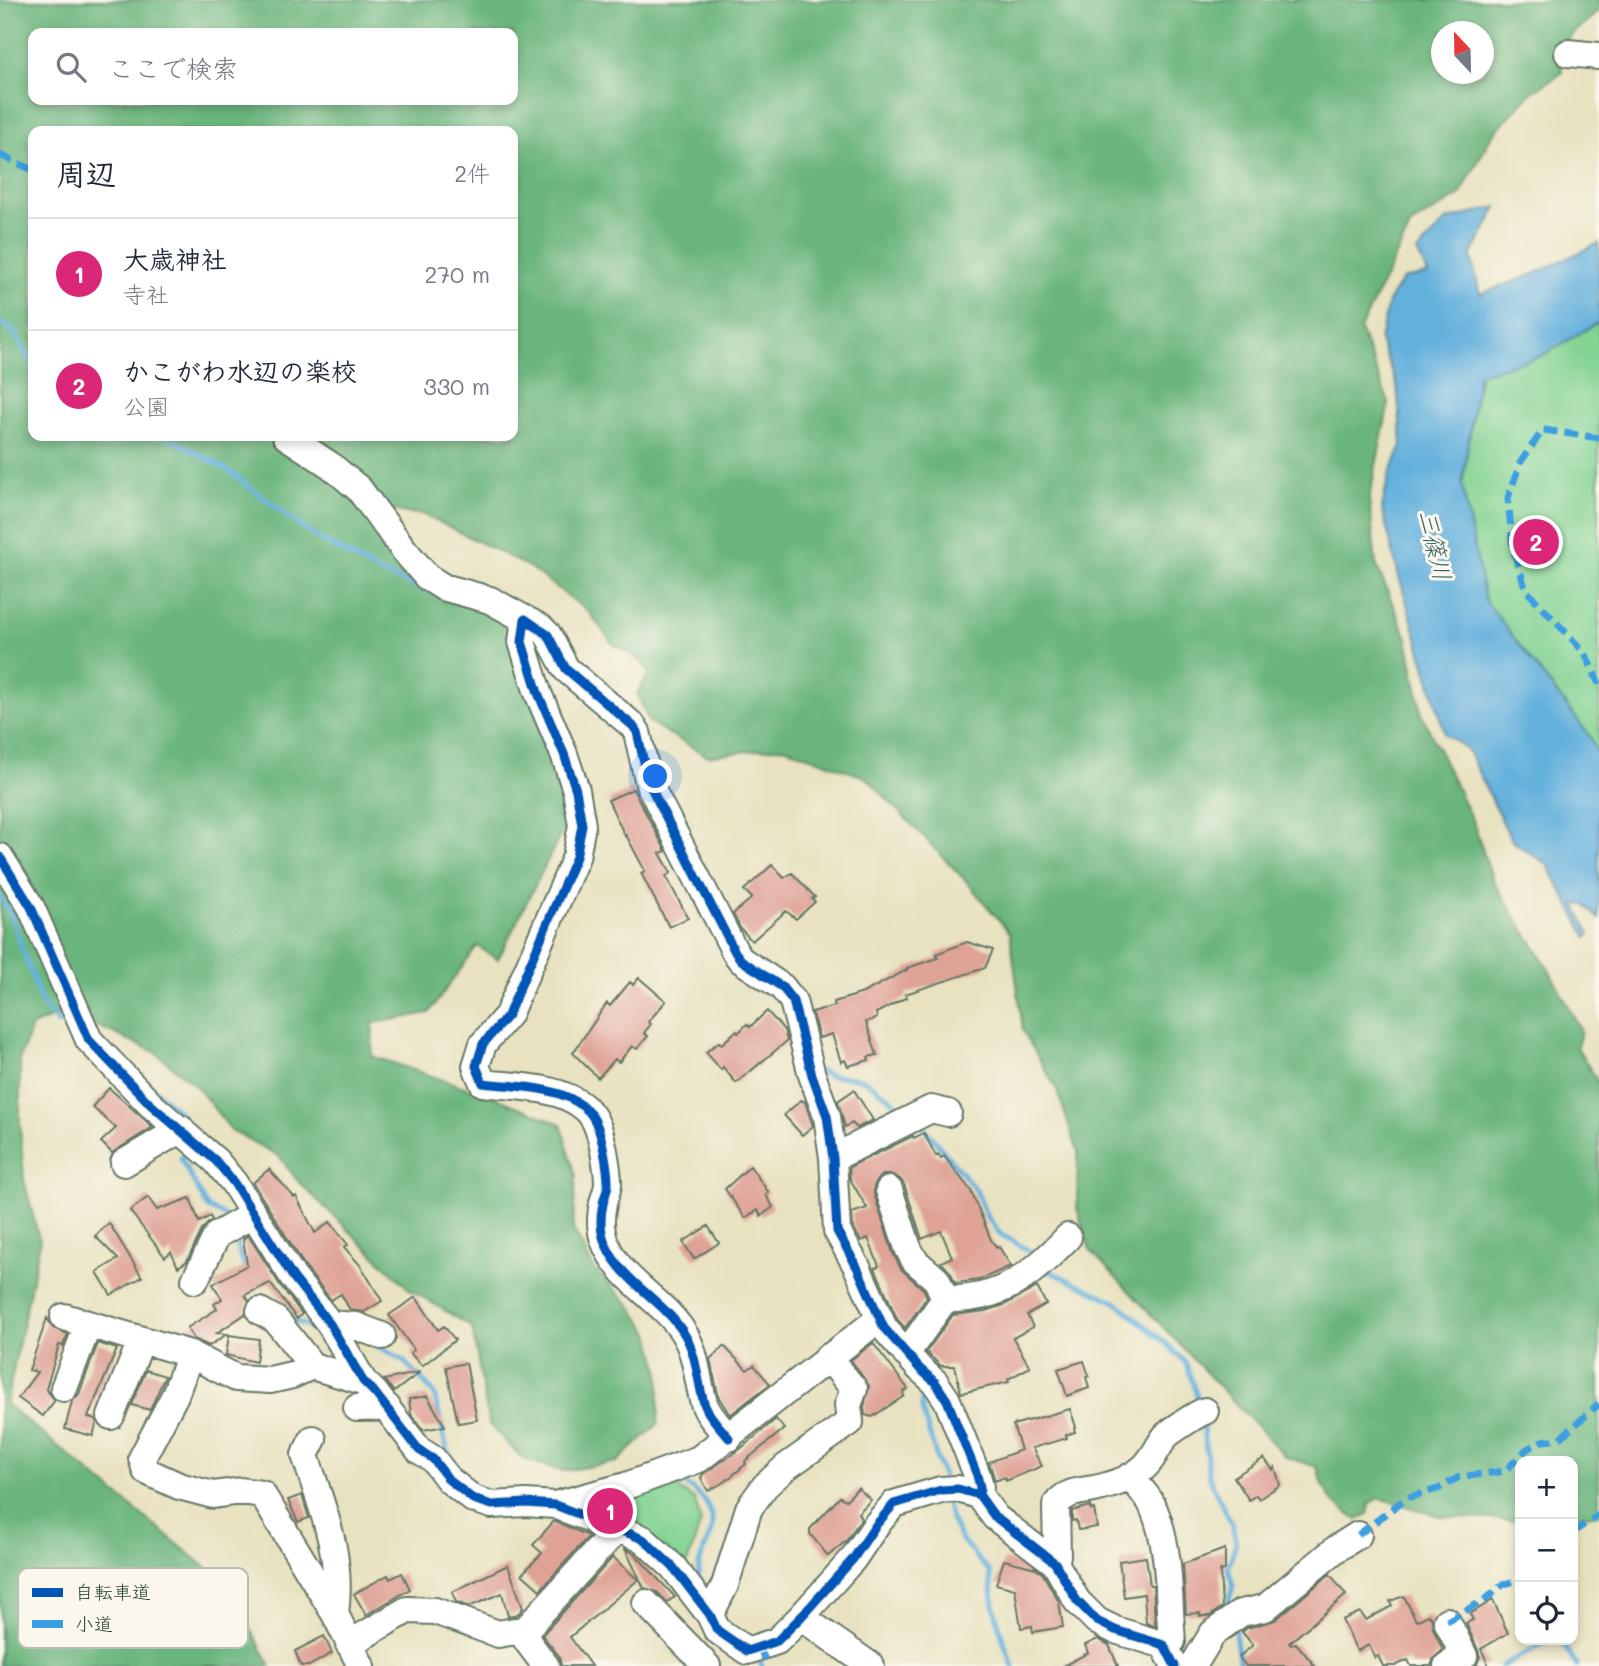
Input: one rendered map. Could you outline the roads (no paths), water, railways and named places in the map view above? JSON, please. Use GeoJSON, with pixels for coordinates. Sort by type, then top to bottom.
{"type":"FeatureCollection","features":[{"type":"Feature","properties":{"kind":"street"},"geometry":{"type":"LineString","coordinates":[[1568,52],[1599,56]]}},
{"type":"Feature","properties":{"kind":"street"},"geometry":{"type":"LineString","coordinates":[[293,441],[359,489],[427,577],[443,587],[490,600],[524,630],[548,635],[566,668],[637,732],[649,783],[735,952],[741,960],[782,987],[793,1001],[812,1075],[827,1116],[833,1158],[837,1231],[857,1267],[884,1328],[935,1382],[947,1400],[977,1475],[979,1495]]}},
{"type":"Feature","properties":{"kind":"street"},"geometry":{"type":"LineString","coordinates":[[524,630],[538,693],[564,754],[576,790],[582,825],[576,857],[508,1015],[482,1044],[476,1066],[483,1083],[559,1094],[586,1108],[596,1123],[602,1143],[608,1185],[601,1229],[604,1243],[615,1263],[661,1305],[685,1335],[694,1355],[705,1407],[729,1438]]}},
{"type":"Feature","properties":{"kind":"street"},"geometry":{"type":"LineString","coordinates":[[0,857],[31,907],[89,1040],[150,1104],[216,1161],[254,1214],[293,1277],[330,1324],[363,1381],[419,1450],[433,1459],[449,1480],[473,1499],[492,1505],[555,1505],[626,1486],[699,1459],[880,1318]]}},
{"type":"Feature","properties":{"kind":"street"},"geometry":{"type":"LineString","coordinates":[[833,1158],[920,1113],[931,1109],[948,1113]]}},
{"type":"Feature","properties":{"kind":"street"},"geometry":{"type":"LineString","coordinates":[[124,1163],[181,1129]]}},
{"type":"Feature","properties":{"kind":"street"},"geometry":{"type":"LineString","coordinates":[[889,1190],[908,1248],[915,1261],[936,1279],[945,1299]]}},
{"type":"Feature","properties":{"kind":"street"},"geometry":{"type":"LineString","coordinates":[[195,1280],[217,1235],[254,1214]]}},
{"type":"Feature","properties":{"kind":"street"},"geometry":{"type":"LineString","coordinates":[[945,1299],[988,1296],[1005,1288],[1026,1277],[1068,1237]]}},
{"type":"Feature","properties":{"kind":"street"},"geometry":{"type":"LineString","coordinates":[[906,1354],[945,1299]]}},
{"type":"Feature","properties":{"kind":"street"},"geometry":{"type":"LineString","coordinates":[[260,1311],[276,1320],[312,1366],[363,1381]]}},
{"type":"Feature","properties":{"kind":"street"},"geometry":{"type":"LineString","coordinates":[[64,1388],[76,1321],[190,1354],[236,1378],[270,1380],[292,1375],[312,1366]]}},
{"type":"Feature","properties":{"kind":"street"},"geometry":{"type":"LineString","coordinates":[[330,1324],[356,1326],[382,1336]]}},
{"type":"Feature","properties":{"kind":"street"},"geometry":{"type":"LineString","coordinates":[[111,1416],[141,1341]]}},
{"type":"Feature","properties":{"kind":"street"},"geometry":{"type":"LineString","coordinates":[[190,1354],[175,1395],[142,1458],[146,1471],[179,1486],[213,1495],[241,1492],[262,1494],[335,1614],[355,1655],[407,1610],[435,1611],[498,1634],[526,1629],[617,1529]]}},
{"type":"Feature","properties":{"kind":"street"},"geometry":{"type":"LineString","coordinates":[[710,1615],[725,1585],[749,1508],[765,1486],[797,1459],[850,1422],[848,1405],[854,1389],[828,1357]]}},
{"type":"Feature","properties":{"kind":"street"},"geometry":{"type":"LineString","coordinates":[[356,1408],[387,1408]]}},
{"type":"Feature","properties":{"kind":"street"},"geometry":{"type":"LineString","coordinates":[[1055,1563],[1056,1505],[1060,1499],[1079,1490],[1098,1488],[1142,1470],[1152,1460],[1168,1433],[1205,1411]]}},
{"type":"Feature","properties":{"kind":"street"},"geometry":{"type":"LineString","coordinates":[[313,1439],[305,1455],[335,1552],[338,1573],[335,1614]]}},
{"type":"Feature","properties":{"kind":"street"},"geometry":{"type":"LineString","coordinates":[[1131,1476],[1153,1505],[1163,1543],[1170,1651]]}},
{"type":"Feature","properties":{"kind":"street"},"geometry":{"type":"LineString","coordinates":[[721,1666],[747,1651],[777,1641],[853,1559],[894,1504],[941,1490],[958,1489],[979,1495],[995,1517],[1055,1563],[1077,1601],[1097,1621],[1170,1651],[1209,1639]]}},
{"type":"Feature","properties":{"kind":"street"},"geometry":{"type":"LineString","coordinates":[[555,1505],[643,1539],[673,1567],[710,1615],[717,1630],[747,1651]]}},
{"type":"Feature","properties":{"kind":"street"},"geometry":{"type":"LineString","coordinates":[[1194,1666],[1209,1639],[1241,1613],[1265,1608],[1336,1549],[1358,1535]]}},
{"type":"Feature","properties":{"kind":"street"},"geometry":{"type":"LineString","coordinates":[[646,1603],[707,1666]]}},
{"type":"Feature","properties":{"kind":"street"},"geometry":{"type":"LineString","coordinates":[[801,1617],[869,1666]]}},
{"type":"Feature","properties":{"kind":"street"},"geometry":{"type":"LineString","coordinates":[[1447,1621],[1464,1656],[1447,1666]]}},
{"type":"Feature","properties":{"kind":"street"},"geometry":{"type":"LineString","coordinates":[[526,1629],[527,1641],[546,1666]]}},
{"type":"Feature","properties":{"kind":"water","name":"三篠川"},"geometry":{"type":"Polygon","coordinates":[[[1497,207],[1471,256],[1480,294],[1534,274],[1599,243],[1599,322],[1539,357],[1479,374],[1462,485],[1485,600],[1591,738],[1599,757],[1599,919],[1584,904],[1575,904],[1590,934],[1587,937],[1547,864],[1512,841],[1467,749],[1445,734],[1382,508],[1388,478],[1402,445],[1397,385],[1380,341],[1388,302],[1403,279],[1428,274],[1417,252],[1447,220],[1497,207]]]}},
{"type":"Feature","properties":{"kind":"waterway"},"geometry":{"type":"LineString","coordinates":[[0,323],[12,329],[28,357]]}},
{"type":"Feature","properties":{"kind":"waterway"},"geometry":{"type":"LineString","coordinates":[[175,441],[226,469],[316,537],[381,573],[427,591]]}},
{"type":"Feature","properties":{"kind":"waterway"},"geometry":{"type":"LineString","coordinates":[[616,727],[628,745]]}},
{"type":"Feature","properties":{"kind":"waterway"},"geometry":{"type":"LineString","coordinates":[[0,897],[9,911],[41,1001],[57,1022],[72,1026]]}},
{"type":"Feature","properties":{"kind":"waterway"},"geometry":{"type":"LineString","coordinates":[[821,1071],[865,1081],[907,1112]]}},
{"type":"Feature","properties":{"kind":"waterway"},"geometry":{"type":"LineString","coordinates":[[146,1081],[182,1115]]}},
{"type":"Feature","properties":{"kind":"waterway"},"geometry":{"type":"LineString","coordinates":[[920,1123],[976,1190],[986,1215],[1000,1234],[1028,1250],[1036,1259]]}},
{"type":"Feature","properties":{"kind":"waterway"},"geometry":{"type":"LineString","coordinates":[[190,1146],[181,1159],[208,1208],[230,1218]]}},
{"type":"Feature","properties":{"kind":"waterway"},"geometry":{"type":"LineString","coordinates":[[235,1233],[246,1270]]}},
{"type":"Feature","properties":{"kind":"waterway"},"geometry":{"type":"LineString","coordinates":[[1045,1269],[1116,1302],[1167,1344],[1186,1363],[1199,1403]]}},
{"type":"Feature","properties":{"kind":"waterway"},"geometry":{"type":"LineString","coordinates":[[287,1318],[323,1332]]}},
{"type":"Feature","properties":{"kind":"waterway"},"geometry":{"type":"LineString","coordinates":[[380,1347],[404,1361],[434,1393],[453,1466]]}},
{"type":"Feature","properties":{"kind":"waterway"},"geometry":{"type":"LineString","coordinates":[[922,1382],[922,1410],[944,1481]]}},
{"type":"Feature","properties":{"kind":"waterway"},"geometry":{"type":"LineString","coordinates":[[1202,1420],[1210,1480],[1232,1525],[1236,1543],[1228,1567],[1233,1586],[1227,1606],[1229,1611]]}},
{"type":"Feature","properties":{"kind":"waterway"},"geometry":{"type":"LineString","coordinates":[[673,1477],[699,1495],[710,1510],[712,1530],[699,1566],[700,1583]]}},
{"type":"Feature","properties":{"kind":"waterway"},"geometry":{"type":"LineString","coordinates":[[946,1498],[956,1530],[967,1547],[990,1572],[997,1620],[1013,1666]]}},
{"type":"Feature","properties":{"kind":"waterway"},"geometry":{"type":"LineString","coordinates":[[1234,1626],[1240,1666]]}},
{"type":"Feature","properties":{"kind":"waterway"},"geometry":{"type":"LineString","coordinates":[[1502,1666],[1542,1645]]}},
{"type":"Feature","properties":{"kind":"waterway"},"geometry":{"type":"LineString","coordinates":[[1564,1645],[1577,1666]]}},
{"type":"Feature","properties":{"kind":"waterway"},"geometry":{"type":"LineString","coordinates":[[753,1658],[759,1660],[762,1666]]}},
{"type":"Feature","properties":{"kind":"place","name":"かこがわ水辺の楽校"},"geometry":{"type":"Point","coordinates":[1536,542]}},
{"type":"Feature","properties":{"kind":"place","name":"大歳神社"},"geometry":{"type":"Point","coordinates":[610,1511]}}]}
